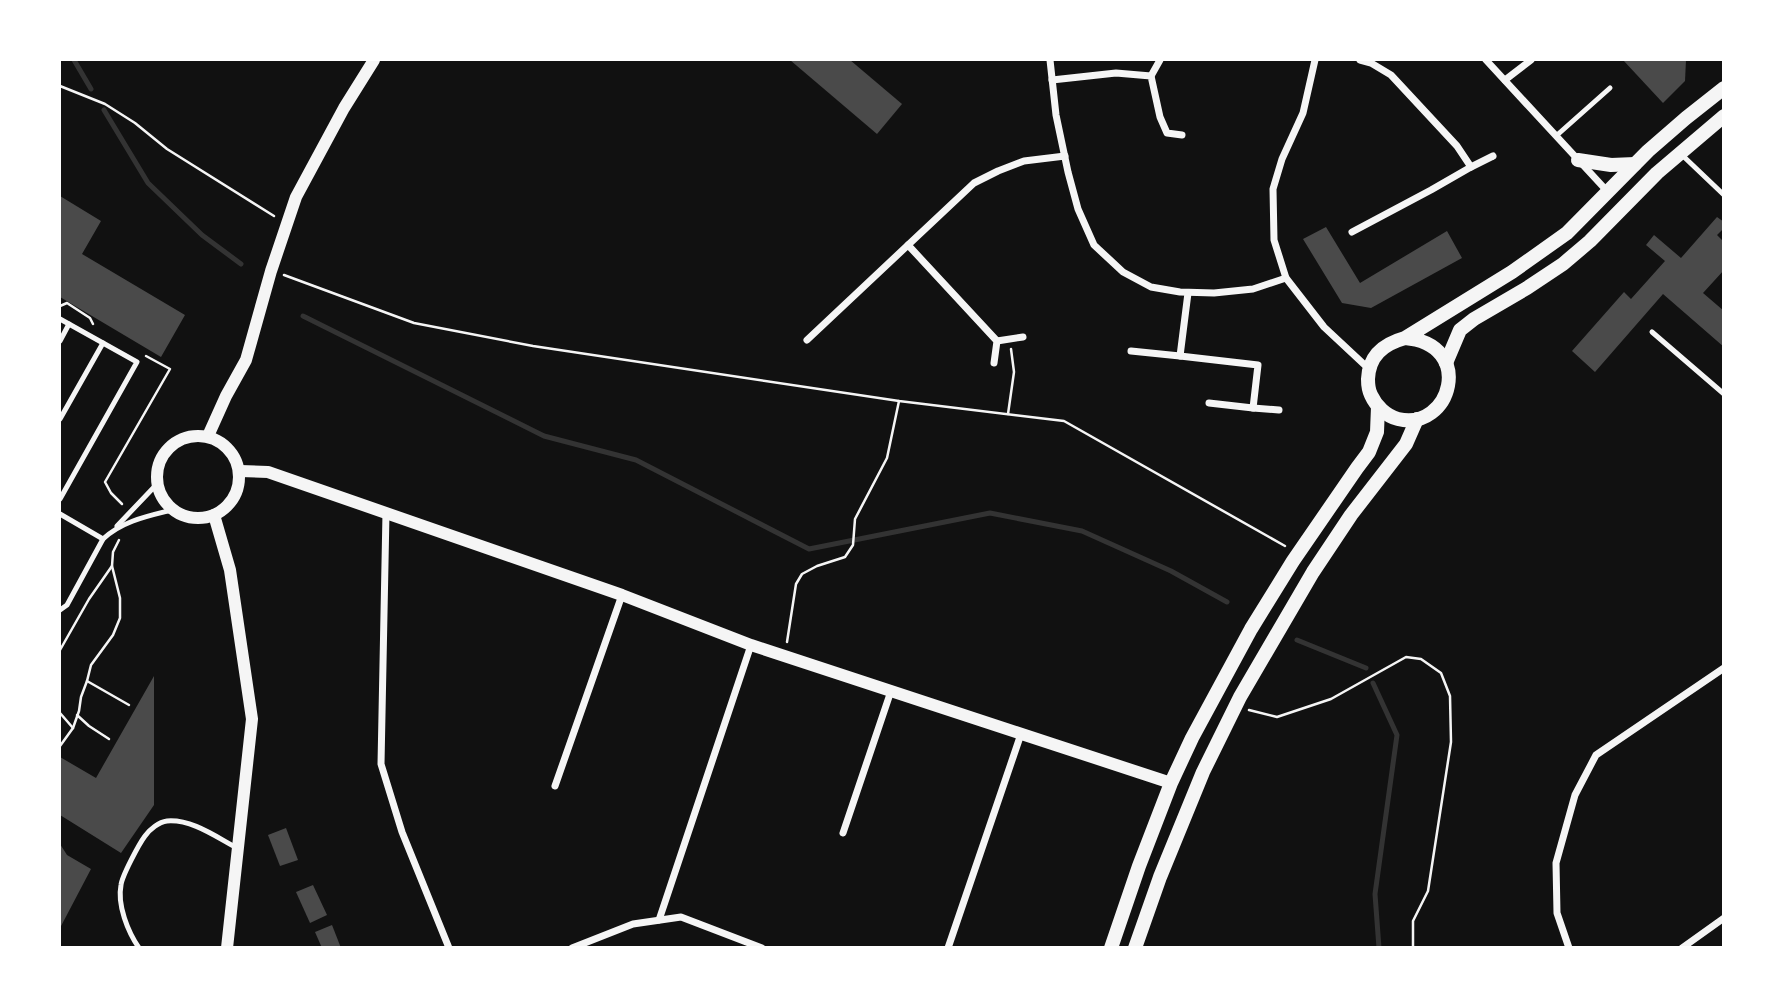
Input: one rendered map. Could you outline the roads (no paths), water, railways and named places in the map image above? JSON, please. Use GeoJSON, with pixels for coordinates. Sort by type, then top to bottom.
{"type":"FeatureCollection","features":[{"type":"Feature","properties":{"kind":"main road"},"geometry":{"type":"LineString","coordinates":[[1405,338],[1428,343],[1441,354],[1446,363],[1449,386],[1441,404],[1428,415],[1403,420],[1392,417],[1378,407],[1368,387],[1368,369],[1380,349],[1392,341],[1405,338],[1512,272],[1567,233],[1635,164],[1724,88]]}},
{"type":"Feature","properties":{"kind":"main road"},"geometry":{"type":"LineString","coordinates":[[1446,363],[1460,330],[1563,264],[1680,153],[1724,116]]}},
{"type":"Feature","properties":{"kind":"main road"},"geometry":{"type":"LineString","coordinates":[[1578,160],[1611,165],[1635,164]]}},
{"type":"Feature","properties":{"kind":"main road"},"geometry":{"type":"LineString","coordinates":[[1111,947],[1171,783],[1214,695],[1298,553],[1369,452],[1377,432],[1378,407]]}},
{"type":"Feature","properties":{"kind":"main road"},"geometry":{"type":"LineString","coordinates":[[1135,947],[1194,793],[1235,707],[1313,572],[1351,515],[1406,444],[1417,419]]}},
{"type":"Feature","properties":{"kind":"main road"},"geometry":{"type":"LineString","coordinates":[[1171,783],[1194,793]]}},
{"type":"Feature","properties":{"kind":"street"},"geometry":{"type":"LineString","coordinates":[[208,436],[246,360],[271,271],[296,197],[344,108],[374,60]]}},
{"type":"Feature","properties":{"kind":"street"},"geometry":{"type":"LineString","coordinates":[[1050,60],[1056,115],[1078,209],[1094,245],[1122,272],[1151,287],[1188,293],[1253,289],[1286,278]]}},
{"type":"Feature","properties":{"kind":"street"},"geometry":{"type":"LineString","coordinates":[[1160,60],[1151,76],[1160,117],[1167,133],[1182,135]]}},
{"type":"Feature","properties":{"kind":"street"},"geometry":{"type":"LineString","coordinates":[[1315,60],[1303,113],[1282,159],[1273,189],[1274,240],[1286,278],[1324,327],[1368,369]]}},
{"type":"Feature","properties":{"kind":"street"},"geometry":{"type":"LineString","coordinates":[[1360,60],[1391,75],[1457,146],[1471,167]]}},
{"type":"Feature","properties":{"kind":"street"},"geometry":{"type":"LineString","coordinates":[[1486,60],[1607,191]]}},
{"type":"Feature","properties":{"kind":"street"},"geometry":{"type":"LineString","coordinates":[[1505,80],[1531,60]]}},
{"type":"Feature","properties":{"kind":"street"},"geometry":{"type":"LineString","coordinates":[[1052,80],[1116,73],[1151,76]]}},
{"type":"Feature","properties":{"kind":"street"},"geometry":{"type":"LineString","coordinates":[[807,341],[974,183],[1024,161],[1065,156]]}},
{"type":"Feature","properties":{"kind":"street"},"geometry":{"type":"LineString","coordinates":[[1352,232],[1493,156]]}},
{"type":"Feature","properties":{"kind":"street"},"geometry":{"type":"LineString","coordinates":[[908,245],[997,341]]}},
{"type":"Feature","properties":{"kind":"street"},"geometry":{"type":"LineString","coordinates":[[1180,356],[1188,293]]}},
{"type":"Feature","properties":{"kind":"street"},"geometry":{"type":"LineString","coordinates":[[997,341],[1023,337]]}},
{"type":"Feature","properties":{"kind":"street"},"geometry":{"type":"LineString","coordinates":[[994,363],[997,341]]}},
{"type":"Feature","properties":{"kind":"street"},"geometry":{"type":"LineString","coordinates":[[1131,351],[1258,365],[1253,408]]}},
{"type":"Feature","properties":{"kind":"street"},"geometry":{"type":"LineString","coordinates":[[1209,403],[1279,410]]}},
{"type":"Feature","properties":{"kind":"street"},"geometry":{"type":"LineString","coordinates":[[195,435],[208,436],[223,443],[232,452],[240,471],[237,491],[227,507],[214,516],[198,519],[185,517],[172,510],[162,498],[157,484],[158,466],[166,450],[180,439],[195,435]]}},
{"type":"Feature","properties":{"kind":"street"},"geometry":{"type":"LineString","coordinates":[[240,471],[268,472],[622,595],[751,645],[1171,783]]}},
{"type":"Feature","properties":{"kind":"street"},"geometry":{"type":"LineString","coordinates":[[386,513],[381,764],[402,832],[449,947]]}},
{"type":"Feature","properties":{"kind":"street"},"geometry":{"type":"LineString","coordinates":[[214,516],[230,570],[252,719],[227,947]]}},
{"type":"Feature","properties":{"kind":"street"},"geometry":{"type":"LineString","coordinates":[[555,786],[622,595]]}},
{"type":"Feature","properties":{"kind":"street"},"geometry":{"type":"LineString","coordinates":[[659,920],[751,645]]}},
{"type":"Feature","properties":{"kind":"street"},"geometry":{"type":"LineString","coordinates":[[1569,947],[1557,913],[1556,863],[1575,795],[1596,755],[1724,667]]}},
{"type":"Feature","properties":{"kind":"street"},"geometry":{"type":"LineString","coordinates":[[843,833],[891,691]]}},
{"type":"Feature","properties":{"kind":"street"},"geometry":{"type":"LineString","coordinates":[[948,947],[1021,734]]}},
{"type":"Feature","properties":{"kind":"street"},"geometry":{"type":"LineString","coordinates":[[572,947],[633,924],[681,917],[762,947]]}},
{"type":"Feature","properties":{"kind":"street"},"geometry":{"type":"LineString","coordinates":[[1682,947],[1724,918]]}},
{"type":"Feature","properties":{"kind":"street"},"geometry":{"type":"LineString","coordinates":[[598,937],[603,947]]}},
{"type":"Feature","properties":{"kind":"lane"},"geometry":{"type":"LineString","coordinates":[[1556,136],[1610,88]]}},
{"type":"Feature","properties":{"kind":"lane"},"geometry":{"type":"LineString","coordinates":[[1680,153],[1724,195]]}},
{"type":"Feature","properties":{"kind":"lane"},"geometry":{"type":"LineString","coordinates":[[60,319],[137,362],[60,499]]}},
{"type":"Feature","properties":{"kind":"lane"},"geometry":{"type":"LineString","coordinates":[[60,341],[69,324]]}},
{"type":"Feature","properties":{"kind":"lane"},"geometry":{"type":"LineString","coordinates":[[1652,331],[1724,394]]}},
{"type":"Feature","properties":{"kind":"lane"},"geometry":{"type":"LineString","coordinates":[[60,419],[103,343]]}},
{"type":"Feature","properties":{"kind":"lane"},"geometry":{"type":"LineString","coordinates":[[60,610],[67,605],[103,539],[157,484]]}},
{"type":"Feature","properties":{"kind":"lane"},"geometry":{"type":"LineString","coordinates":[[112,530],[134,520],[172,510]]}},
{"type":"Feature","properties":{"kind":"lane"},"geometry":{"type":"LineString","coordinates":[[60,514],[103,539]]}},
{"type":"Feature","properties":{"kind":"lane"},"geometry":{"type":"LineString","coordinates":[[139,947],[128,929],[123,912],[121,885],[145,835],[163,821],[188,822],[237,848]]}},
{"type":"Feature","properties":{"kind":"waterway"},"geometry":{"type":"LineString","coordinates":[[74,60],[91,89]]}},
{"type":"Feature","properties":{"kind":"waterway"},"geometry":{"type":"LineString","coordinates":[[104,110],[148,183],[202,235],[241,264]]}},
{"type":"Feature","properties":{"kind":"waterway"},"geometry":{"type":"LineString","coordinates":[[303,316],[544,436],[636,460],[809,549],[990,513],[1082,531],[1171,571],[1227,602]]}},
{"type":"Feature","properties":{"kind":"waterway"},"geometry":{"type":"LineString","coordinates":[[1297,640],[1366,668]]}},
{"type":"Feature","properties":{"kind":"waterway"},"geometry":{"type":"LineString","coordinates":[[1373,683],[1397,735],[1375,894],[1379,948]]}}]}
